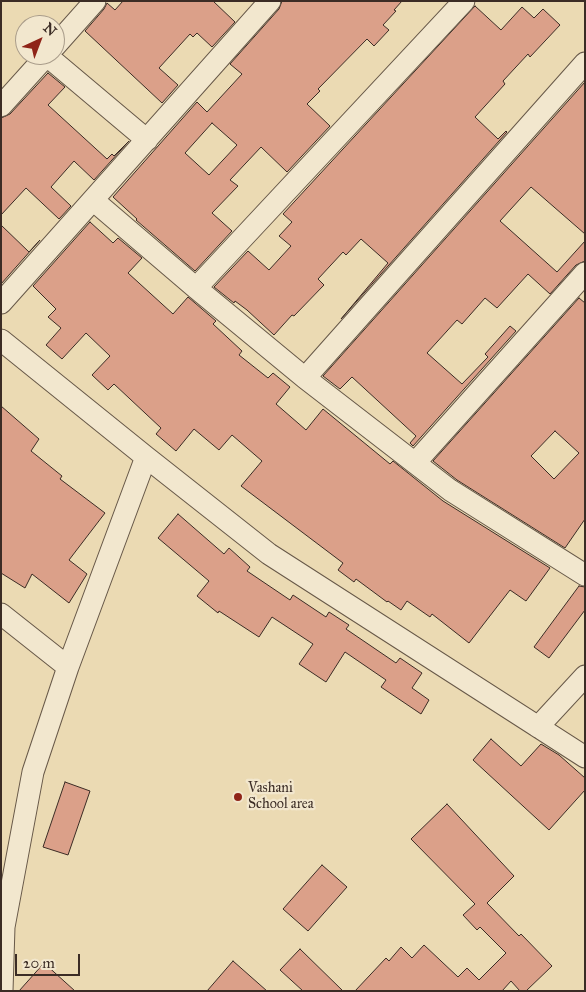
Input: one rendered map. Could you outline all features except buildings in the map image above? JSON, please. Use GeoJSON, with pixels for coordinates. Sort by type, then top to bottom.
{"type":"FeatureCollection","features":[{"type":"Feature","properties":{"kind":"street"},"geometry":{"type":"LineString","coordinates":[[65,35],[95,1]]}},
{"type":"Feature","properties":{"kind":"street"},"geometry":{"type":"LineString","coordinates":[[1,303],[270,1]]}},
{"type":"Feature","properties":{"kind":"street"},"geometry":{"type":"LineString","coordinates":[[196,288],[464,1]]}},
{"type":"Feature","properties":{"kind":"street"},"geometry":{"type":"LineString","coordinates":[[305,378],[585,64]]}},
{"type":"Feature","properties":{"kind":"street"},"geometry":{"type":"LineString","coordinates":[[1,106],[37,65]]}},
{"type":"Feature","properties":{"kind":"street"},"geometry":{"type":"LineString","coordinates":[[58,65],[147,140]]}},
{"type":"Feature","properties":{"kind":"street"},"geometry":{"type":"LineString","coordinates":[[93,200],[305,378],[450,490],[585,575]]}},
{"type":"Feature","properties":{"kind":"street"},"geometry":{"type":"LineString","coordinates":[[415,463],[585,273]]}},
{"type":"Feature","properties":{"kind":"street"},"geometry":{"type":"LineString","coordinates":[[1,340],[269,554],[585,757]]}},
{"type":"Feature","properties":{"kind":"street"},"geometry":{"type":"LineString","coordinates":[[2,991],[4,927],[33,772],[68,667],[146,457]]}},
{"type":"Feature","properties":{"kind":"street"},"geometry":{"type":"LineString","coordinates":[[1,614],[68,667]]}},
{"type":"Feature","properties":{"kind":"street"},"geometry":{"type":"LineString","coordinates":[[538,727],[585,676]]}},
{"type":"Feature","properties":{"kind":"place","name":"Vashani School area"},"geometry":{"type":"Point","coordinates":[238,797]}}]}
